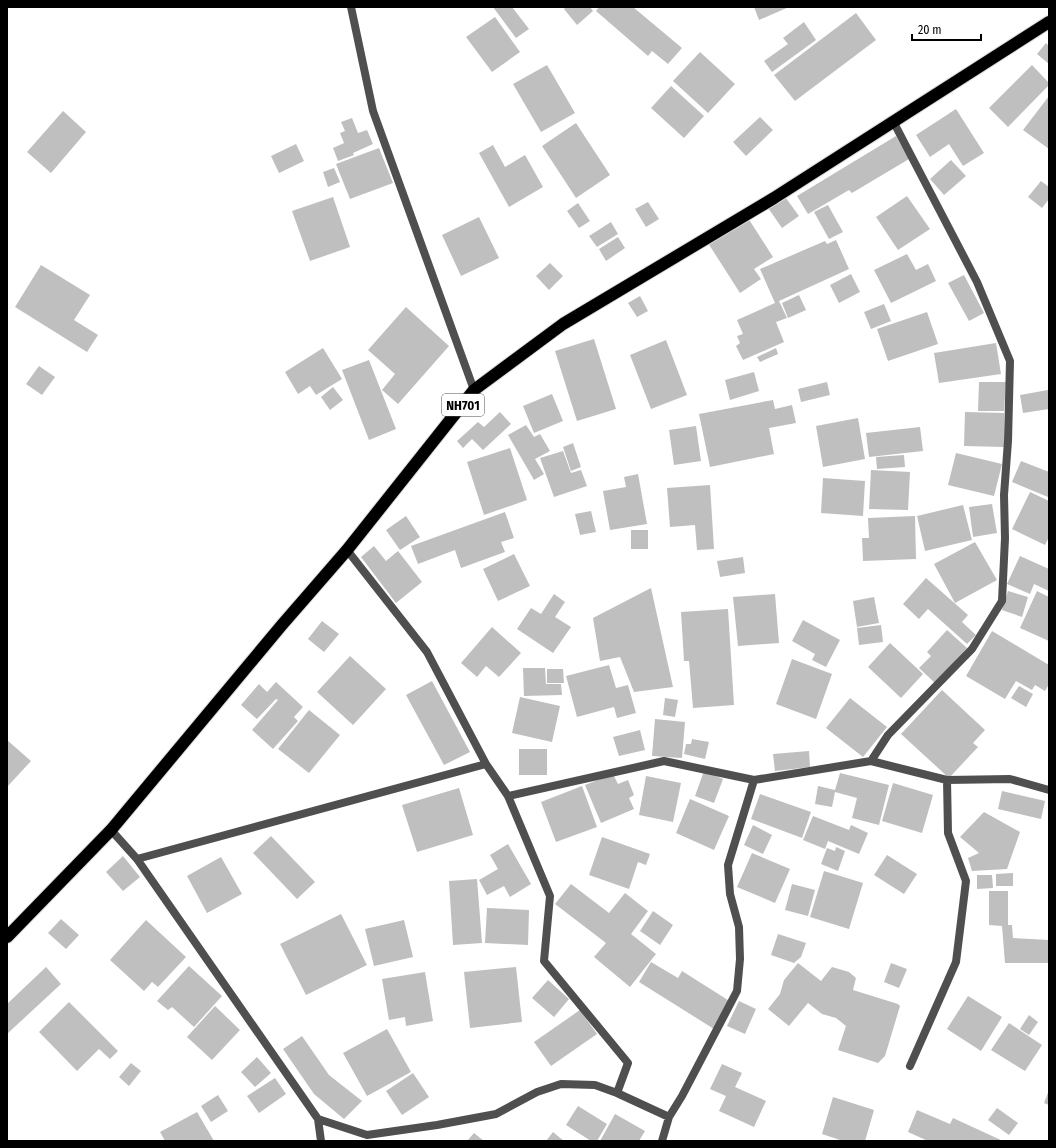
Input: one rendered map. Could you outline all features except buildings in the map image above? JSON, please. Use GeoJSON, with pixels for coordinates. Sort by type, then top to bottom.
{"type":"FeatureCollection","features":[{"type":"Feature","properties":{"kind":"highway","name":"NH701"},"geometry":{"type":"LineString","coordinates":[[7,937],[111,830],[281,626],[347,550],[474,390],[563,324],[774,198],[1049,22]]}},
{"type":"Feature","properties":{"kind":"street"},"geometry":{"type":"LineString","coordinates":[[351,7],[373,111],[474,390]]}},
{"type":"Feature","properties":{"kind":"street"},"geometry":{"type":"LineString","coordinates":[[871,761],[888,735],[972,648],[1002,601],[1005,538],[1004,494],[1008,441],[1010,361],[977,282],[893,121]]}},
{"type":"Feature","properties":{"kind":"street"},"geometry":{"type":"LineString","coordinates":[[347,550],[427,652],[486,764],[508,796],[550,896],[544,961],[628,1063],[617,1093]]}},
{"type":"Feature","properties":{"kind":"street"},"geometry":{"type":"LineString","coordinates":[[508,796],[664,761],[754,780],[871,761],[948,780],[1010,779],[1049,790]]}},
{"type":"Feature","properties":{"kind":"street"},"geometry":{"type":"LineString","coordinates":[[137,859],[486,764]]}},
{"type":"Feature","properties":{"kind":"street"},"geometry":{"type":"LineString","coordinates":[[662,1141],[669,1117],[682,1096],[737,991],[740,959],[739,927],[730,894],[728,865],[754,780]]}},
{"type":"Feature","properties":{"kind":"street"},"geometry":{"type":"LineString","coordinates":[[910,1066],[956,962],[966,881],[948,833],[948,780]]}},
{"type":"Feature","properties":{"kind":"street"},"geometry":{"type":"LineString","coordinates":[[111,830],[137,859],[318,1119],[321,1141]]}},
{"type":"Feature","properties":{"kind":"street"},"geometry":{"type":"LineString","coordinates":[[318,1119],[367,1136],[496,1114],[537,1092],[561,1084],[595,1085],[617,1093],[669,1117]]}}]}
